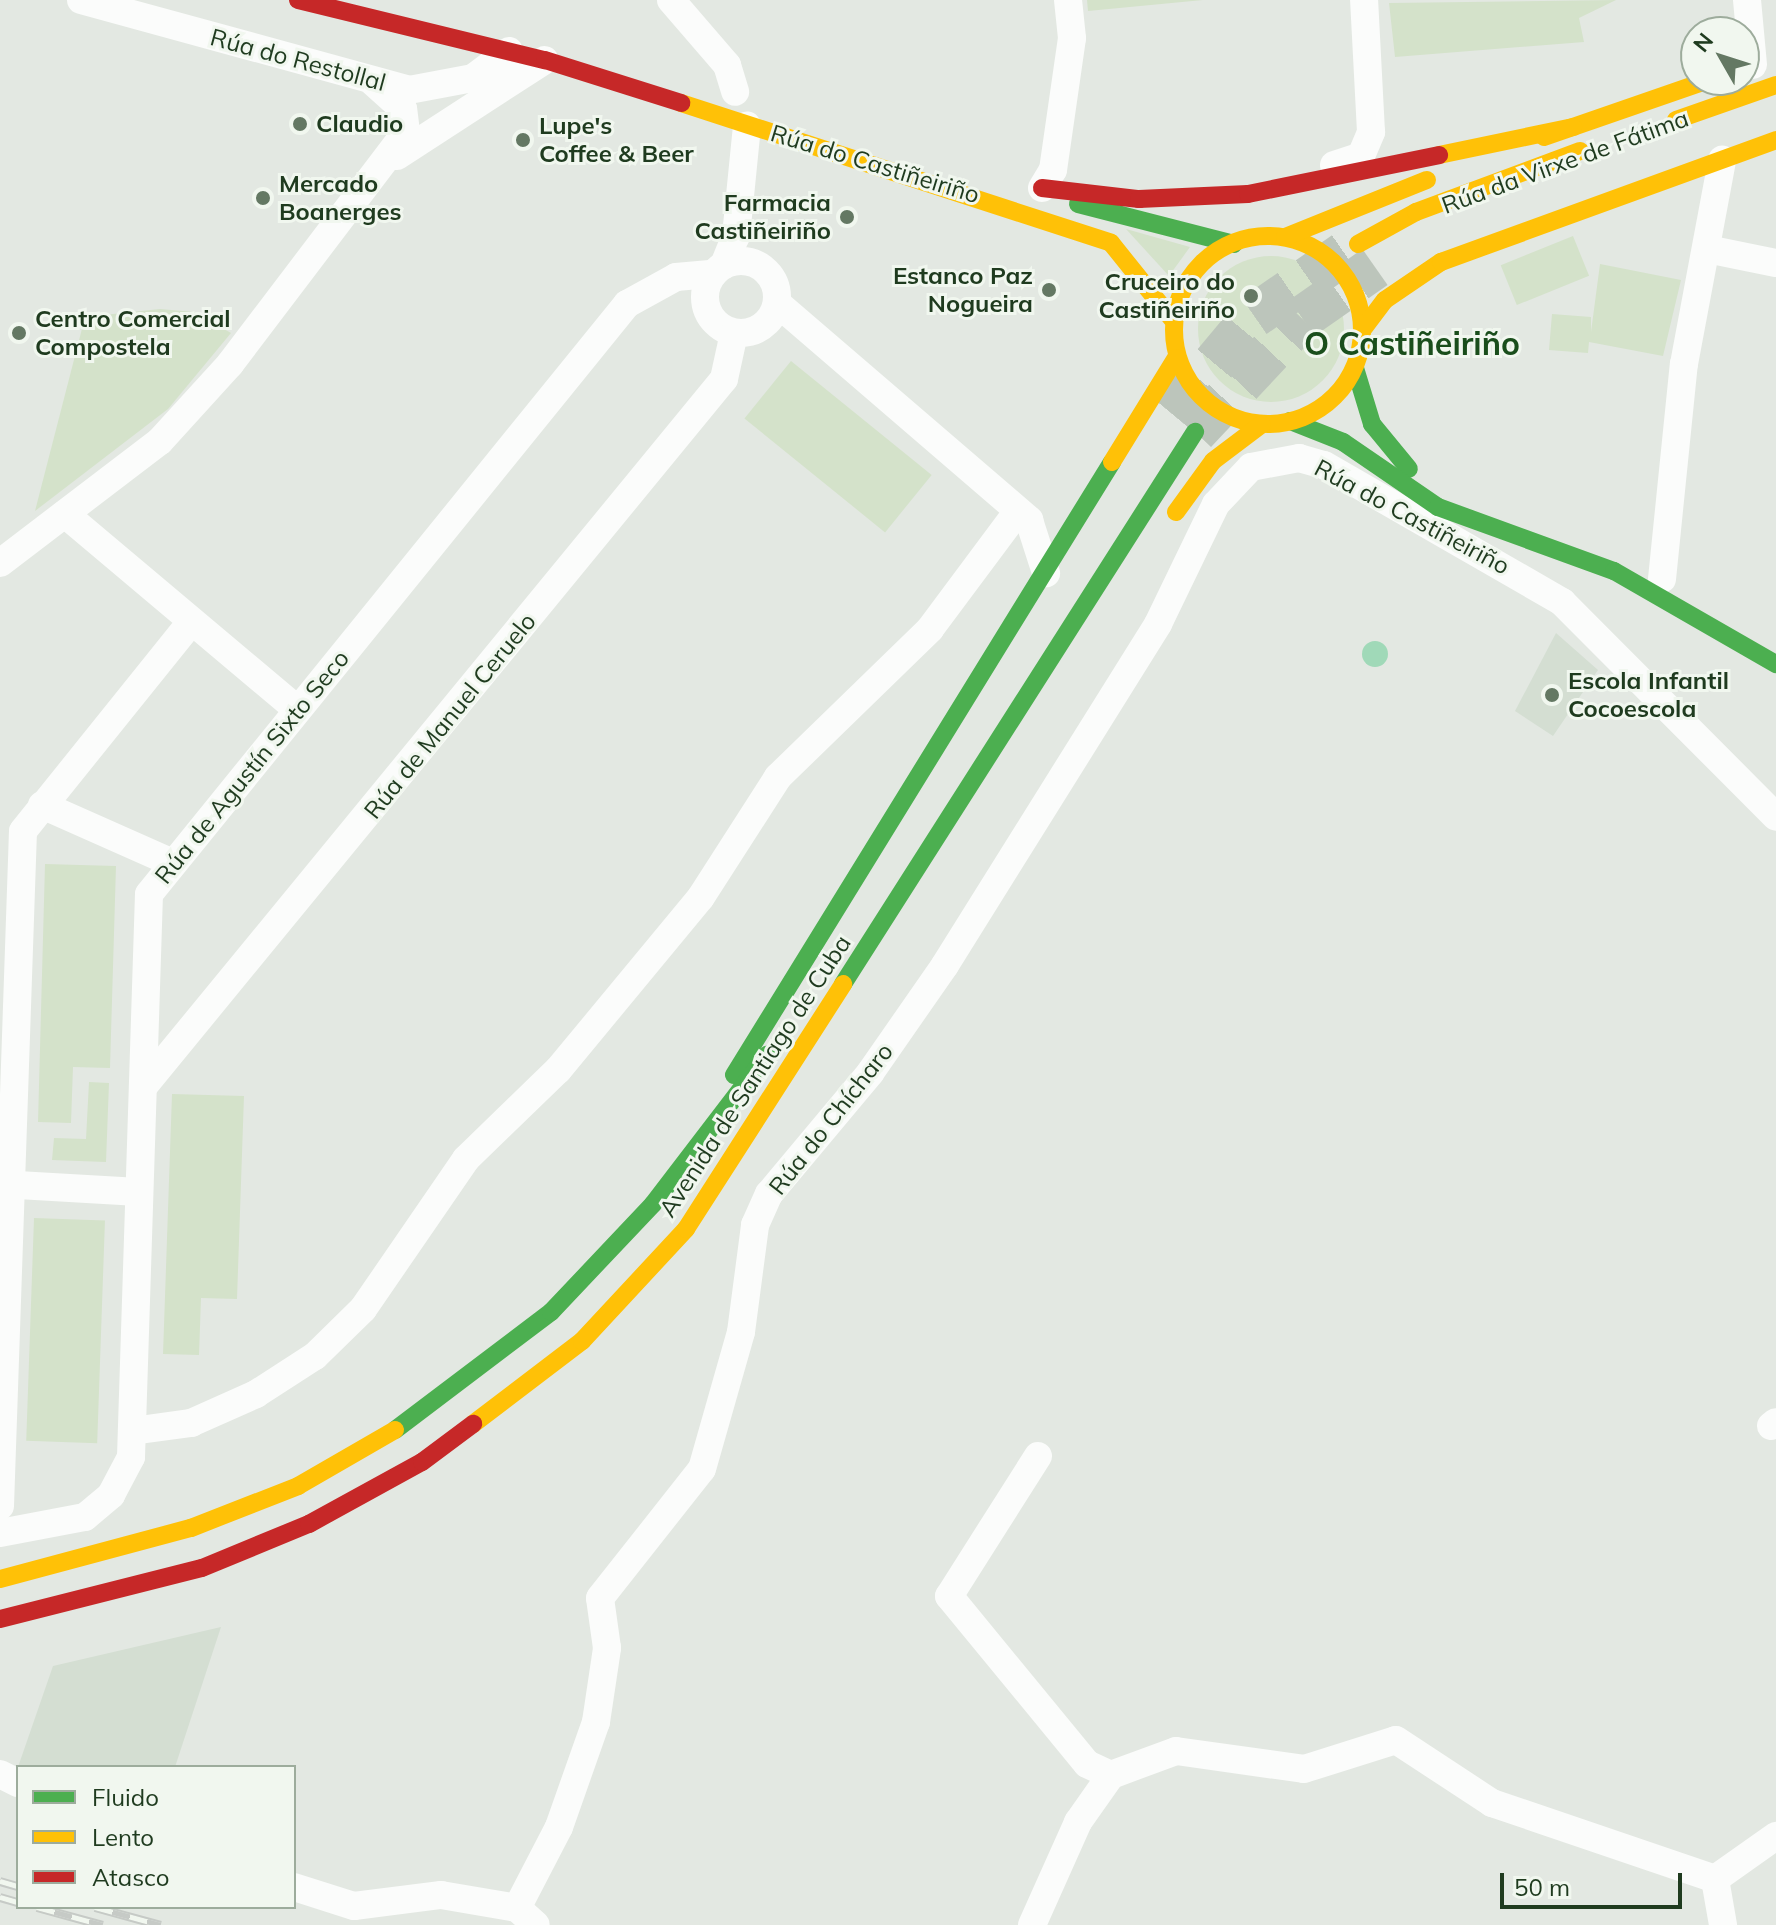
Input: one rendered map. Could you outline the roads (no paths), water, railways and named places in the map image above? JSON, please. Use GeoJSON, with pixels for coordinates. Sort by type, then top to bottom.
{"type":"FeatureCollection","features":[{"type":"Feature","properties":{"kind":"main road"},"geometry":{"type":"LineString","coordinates":[[298,0],[545,60]]}},
{"type":"Feature","properties":{"kind":"main road","name":"Rúa do Castiñeiriño"},"geometry":{"type":"LineString","coordinates":[[545,60],[1111,243],[1173,337],[1208,404],[1262,424],[1290,421],[1321,408],[1355,368],[1363,329],[1347,275],[1321,250],[1285,237],[1234,244],[1111,218],[1035,186]]}},
{"type":"Feature","properties":{"kind":"main road"},"geometry":{"type":"LineString","coordinates":[[706,83],[742,94]]}},
{"type":"Feature","properties":{"kind":"main road","name":"Rúa da Virxe de Fátima"},"geometry":{"type":"LineString","coordinates":[[1661,125],[1776,85]]}},
{"type":"Feature","properties":{"kind":"main road"},"geometry":{"type":"LineString","coordinates":[[1285,237],[1573,127],[1680,90]]}},
{"type":"Feature","properties":{"kind":"main road"},"geometry":{"type":"LineString","coordinates":[[1035,186],[1188,197],[1318,182],[1573,127]]}},
{"type":"Feature","properties":{"kind":"main road"},"geometry":{"type":"LineString","coordinates":[[1363,329],[1385,300],[1441,262],[1776,140]]}},
{"type":"Feature","properties":{"kind":"main road","name":"Rúa da Virxe de Fátima"},"geometry":{"type":"LineString","coordinates":[[1358,244],[1499,177],[1603,144]]}},
{"type":"Feature","properties":{"kind":"main road","name":"Rúa do Castiñeiriño"},"geometry":{"type":"LineString","coordinates":[[1173,337],[1192,273],[1234,244]]}},
{"type":"Feature","properties":{"kind":"main road"},"geometry":{"type":"LineString","coordinates":[[689,1158],[755,1035],[1046,574],[1173,337]]}},
{"type":"Feature","properties":{"kind":"main road","name":"Rúa do Castiñeiriño"},"geometry":{"type":"LineString","coordinates":[[1355,368],[1382,440],[1424,481],[1598,546],[1776,645]]}},
{"type":"Feature","properties":{"kind":"main road","name":"Rúa do Castiñeiriño"},"geometry":{"type":"LineString","coordinates":[[1290,421],[1343,442],[1438,507],[1614,571],[1776,664]]}},
{"type":"Feature","properties":{"kind":"main road"},"geometry":{"type":"LineString","coordinates":[[1168,525],[1213,461],[1262,424]]}},
{"type":"Feature","properties":{"kind":"main road","name":"Avenida de Santiago de Cuba"},"geometry":{"type":"LineString","coordinates":[[0,1619],[202,1568],[309,1524],[422,1462],[582,1341],[686,1229],[1195,432]]}},
{"type":"Feature","properties":{"kind":"main road","name":"Avenida de Santiago de Cuba"},"geometry":{"type":"LineString","coordinates":[[0,1579],[191,1528],[298,1486],[404,1425],[551,1312],[689,1158],[757,1071],[900,848]]}},
{"type":"Feature","properties":{"kind":"main road"},"geometry":{"type":"LineString","coordinates":[[686,1229],[796,1098]]}},
{"type":"Feature","properties":{"kind":"street","name":"Rúa do Restollal"},"geometry":{"type":"LineString","coordinates":[[81,0],[373,82],[438,90],[473,78],[509,51]]}},
{"type":"Feature","properties":{"kind":"street"},"geometry":{"type":"LineString","coordinates":[[671,0],[727,65],[742,94]]}},
{"type":"Feature","properties":{"kind":"street"},"geometry":{"type":"LineString","coordinates":[[1035,186],[1053,170],[1072,38],[1068,0]]}},
{"type":"Feature","properties":{"kind":"street"},"geometry":{"type":"LineString","coordinates":[[1364,0],[1372,106],[1381,141],[1393,153],[1430,157]]}},
{"type":"Feature","properties":{"kind":"street"},"geometry":{"type":"LineString","coordinates":[[353,203],[425,132],[545,60]]}},
{"type":"Feature","properties":{"kind":"street"},"geometry":{"type":"LineString","coordinates":[[0,563],[188,415],[353,203],[409,124],[373,82]]}},
{"type":"Feature","properties":{"kind":"street"},"geometry":{"type":"LineString","coordinates":[[1188,197],[1217,183],[1361,156],[1372,106]]}},
{"type":"Feature","properties":{"kind":"street"},"geometry":{"type":"LineString","coordinates":[[706,305],[730,267],[747,126]]}},
{"type":"Feature","properties":{"kind":"street"},"geometry":{"type":"LineString","coordinates":[[1662,579],[1684,364],[1722,160]]}},
{"type":"Feature","properties":{"kind":"street"},"geometry":{"type":"LineString","coordinates":[[1707,249],[1776,263]]}},
{"type":"Feature","properties":{"kind":"street"},"geometry":{"type":"LineString","coordinates":[[730,267],[773,279],[777,303],[816,343],[1024,516],[1046,574]]}},
{"type":"Feature","properties":{"kind":"street","name":"Rúa de Agustín Sixto Seco"},"geometry":{"type":"LineString","coordinates":[[131,1444],[149,894],[627,304],[656,287],[730,267]]}},
{"type":"Feature","properties":{"kind":"street"},"geometry":{"type":"LineString","coordinates":[[656,287],[706,305],[714,321],[816,343]]}},
{"type":"Feature","properties":{"kind":"street"},"geometry":{"type":"LineString","coordinates":[[748,330],[777,303]]}},
{"type":"Feature","properties":{"kind":"street","name":"Rúa de Manuel Ceruelo"},"geometry":{"type":"LineString","coordinates":[[143,1087],[724,379],[748,330]]}},
{"type":"Feature","properties":{"kind":"street"},"geometry":{"type":"LineString","coordinates":[[0,1533],[85,1517],[111,1495],[131,1444],[191,1423],[256,1394],[315,1356],[355,1318],[466,1159],[568,1060],[701,897],[778,777],[921,639],[1024,516],[1067,510],[1081,496],[1173,337]]}},
{"type":"Feature","properties":{"kind":"street","name":"Rúa do Castiñeiriño"},"geometry":{"type":"LineString","coordinates":[[1251,467],[1299,458],[1324,465],[1474,556],[1525,578],[1585,620],[1776,817]]}},
{"type":"Feature","properties":{"kind":"street","name":"Rúa do Chícharo"},"geometry":{"type":"LineString","coordinates":[[526,1916],[596,1722],[607,1648],[600,1598],[702,1469],[741,1332],[755,1225],[769,1194],[870,1073],[945,965],[1158,624],[1216,504],[1251,467]]}},
{"type":"Feature","properties":{"kind":"street"},"geometry":{"type":"LineString","coordinates":[[65,514],[298,710]]}},
{"type":"Feature","properties":{"kind":"street"},"geometry":{"type":"LineString","coordinates":[[0,1506],[6,1186],[23,831],[191,622]]}},
{"type":"Feature","properties":{"kind":"street"},"geometry":{"type":"LineString","coordinates":[[42,805],[173,863]]}},
{"type":"Feature","properties":{"kind":"street"},"geometry":{"type":"LineString","coordinates":[[6,1186],[139,1192]]}},
{"type":"Feature","properties":{"kind":"street"},"geometry":{"type":"LineString","coordinates":[[1038,1456],[949,1596],[1087,1764],[1111,1775]]}},
{"type":"Feature","properties":{"kind":"street"},"geometry":{"type":"LineString","coordinates":[[1032,1925],[1078,1822],[1111,1775],[1176,1751],[1304,1769],[1396,1740],[1492,1803],[1715,1879]]}},
{"type":"Feature","properties":{"kind":"street"},"geometry":{"type":"LineString","coordinates":[[1715,1879],[1776,1836]]}},
{"type":"Feature","properties":{"kind":"street"},"geometry":{"type":"LineString","coordinates":[[1715,1879],[1723,1925]]}},
{"type":"Feature","properties":{"kind":"street"},"geometry":{"type":"LineString","coordinates":[[296,1888],[354,1906],[441,1895],[462,1913],[526,1916]]}},
{"type":"Feature","properties":{"kind":"tunnel"},"geometry":{"type":"LineString","coordinates":[[1172,414],[1254,316],[1358,244]]}},
{"type":"Feature","properties":{"kind":"tunnel"},"geometry":{"type":"LineString","coordinates":[[1195,432],[1302,318],[1375,267]]}},
{"type":"Feature","properties":{"kind":"railway"},"geometry":{"type":"LineString","coordinates":[[0,1881],[16,1885]]}},
{"type":"Feature","properties":{"kind":"railway"},"geometry":{"type":"LineString","coordinates":[[0,1897],[16,1901]]}},
{"type":"Feature","properties":{"kind":"railway"},"geometry":{"type":"LineString","coordinates":[[44,1909],[103,1925]]}},
{"type":"Feature","properties":{"kind":"railway"},"geometry":{"type":"LineString","coordinates":[[102,1909],[161,1925]]}},
{"type":"Feature","properties":{"kind":"place","name":"Claudio"},"geometry":{"type":"Point","coordinates":[300,124]}},
{"type":"Feature","properties":{"kind":"place","name":"Lupe's Coffee & Beer"},"geometry":{"type":"Point","coordinates":[523,140]}},
{"type":"Feature","properties":{"kind":"place","name":"Mercado Boanerges"},"geometry":{"type":"Point","coordinates":[263,198]}},
{"type":"Feature","properties":{"kind":"place","name":"Farmacia Castiñeiriño"},"geometry":{"type":"Point","coordinates":[847,217]}},
{"type":"Feature","properties":{"kind":"place","name":"Estanco Paz Nogueira"},"geometry":{"type":"Point","coordinates":[1049,290]}},
{"type":"Feature","properties":{"kind":"place","name":"Cruceiro do Castiñeiriño"},"geometry":{"type":"Point","coordinates":[1251,296]}},
{"type":"Feature","properties":{"kind":"place","name":"Centro Comercial Compostela"},"geometry":{"type":"Point","coordinates":[19,333]}},
{"type":"Feature","properties":{"kind":"place","name":"Escola Infantil Cocoescola"},"geometry":{"type":"Point","coordinates":[1552,695]}},
{"type":"Feature","properties":{"kind":"district","name":"O Castiñeiriño"},"geometry":{"type":"Point","coordinates":[1412,343]}}]}
